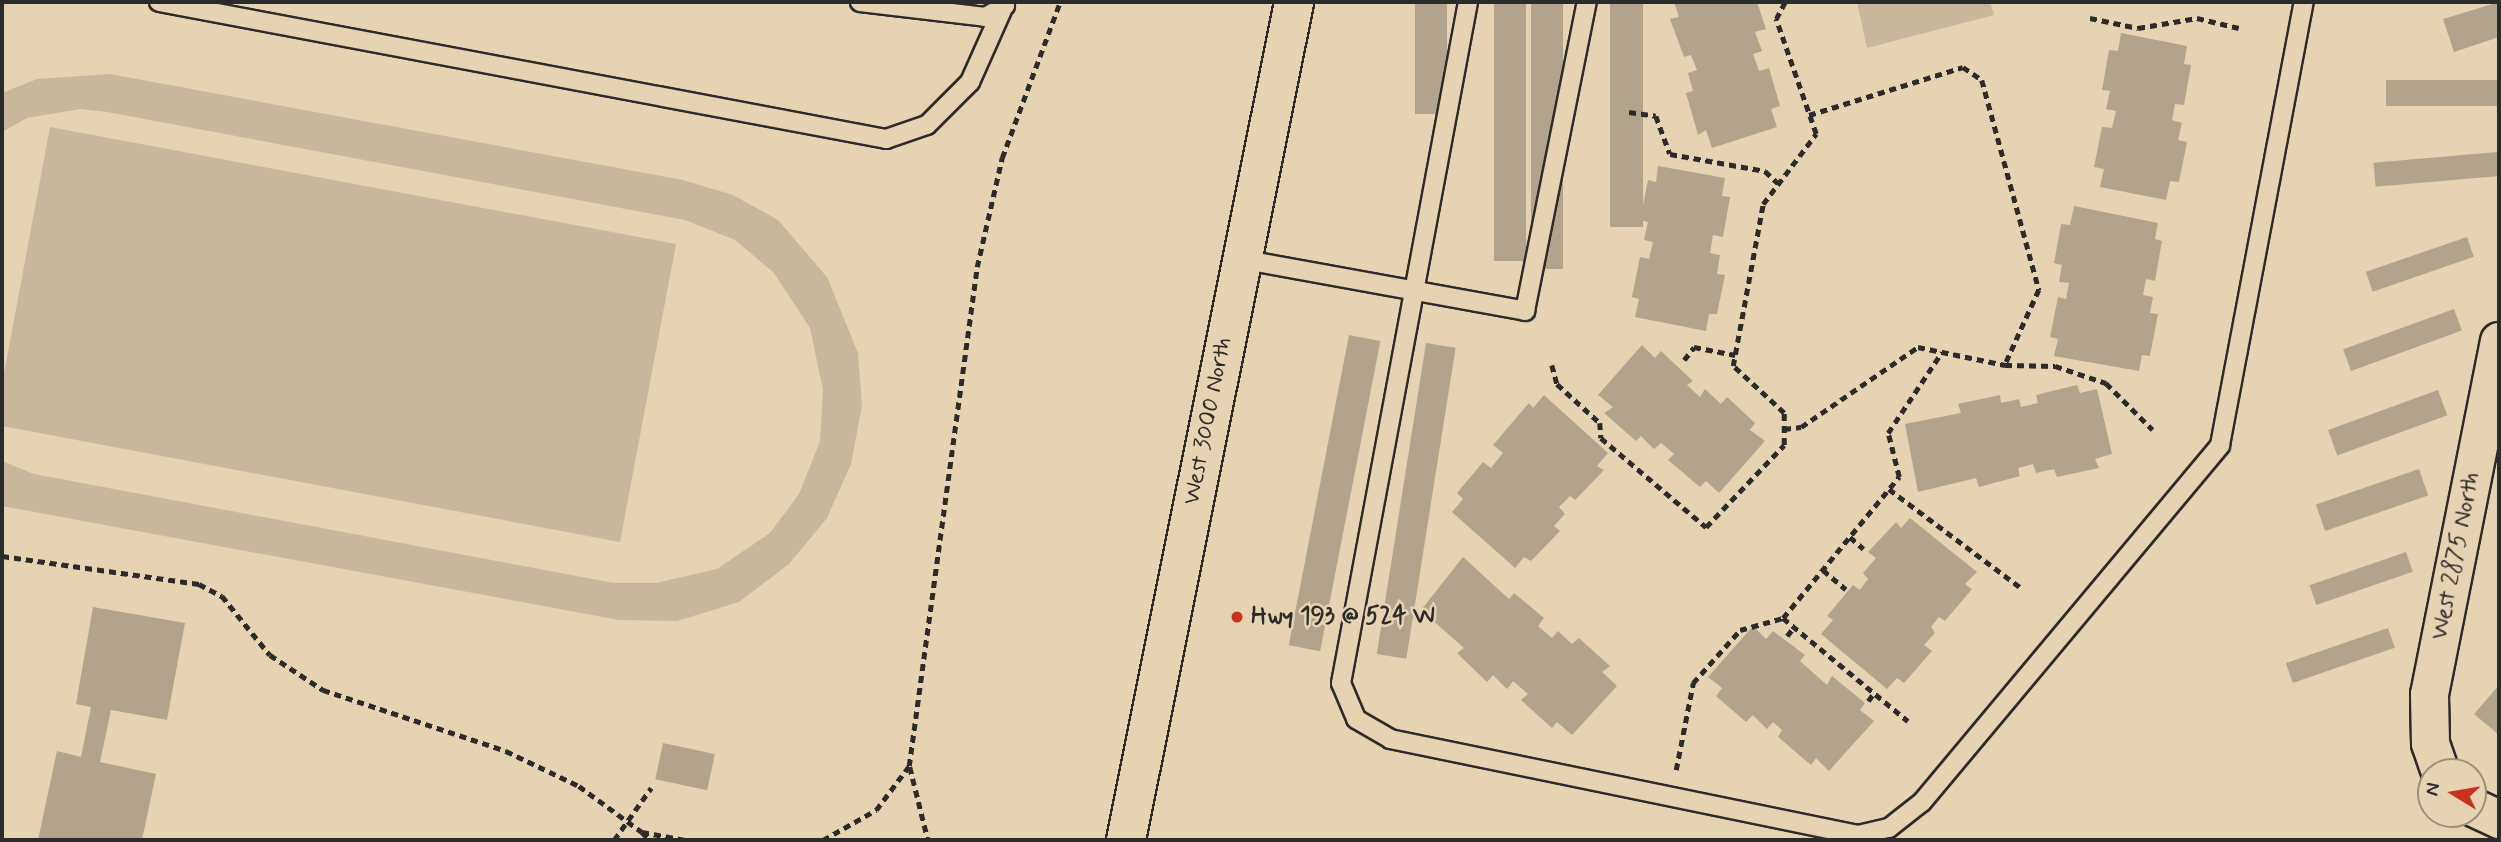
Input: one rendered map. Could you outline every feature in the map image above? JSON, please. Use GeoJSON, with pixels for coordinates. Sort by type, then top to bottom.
{"type":"FeatureCollection","features":[{"type":"Feature","properties":{"kind":"main road","name":"West 3000 North"},"geometry":{"type":"LineString","coordinates":[[1126,840],[1240,259],[1294,2]]}},
{"type":"Feature","properties":{"kind":"street","name":"West 2875 North"},"geometry":{"type":"LineString","coordinates":[[2435,758],[2430,743],[2429,694],[2499,341]]}},
{"type":"Feature","properties":{"kind":"lane"},"geometry":{"type":"LineString","coordinates":[[159,2],[886,139],[927,125],[970,82],[1005,6]]}},
{"type":"Feature","properties":{"kind":"lane"},"geometry":{"type":"LineString","coordinates":[[860,2],[985,17],[1005,6]]}},
{"type":"Feature","properties":{"kind":"lane"},"geometry":{"type":"LineString","coordinates":[[1468,2],[1341,683],[1356,719],[1390,739],[1858,835],[1889,828],[1922,802],[2220,444],[2304,2]]}},
{"type":"Feature","properties":{"kind":"lane"},"geometry":{"type":"LineString","coordinates":[[1240,259],[1525,311],[1587,2]]}},
{"type":"Feature","properties":{"kind":"path"},"geometry":{"type":"LineString","coordinates":[[928,840],[909,766],[977,267],[1002,158],[1060,2]]}},
{"type":"Feature","properties":{"kind":"path"},"geometry":{"type":"LineString","coordinates":[[1552,365],[1558,384],[1600,423],[1601,438],[1706,527],[1784,444],[1784,413],[1733,366],[1763,204],[1816,134],[1776,19],[1785,2]]}},
{"type":"Feature","properties":{"kind":"path"},"geometry":{"type":"LineString","coordinates":[[2090,18],[2138,28],[2197,18],[2239,27]]}},
{"type":"Feature","properties":{"kind":"path"},"geometry":{"type":"LineString","coordinates":[[1809,115],[1963,67],[1983,80],[2039,290],[2005,365]]}},
{"type":"Feature","properties":{"kind":"path"},"geometry":{"type":"LineString","coordinates":[[1629,112],[1656,116],[1670,154],[1765,171],[1779,183]]}},
{"type":"Feature","properties":{"kind":"path"},"geometry":{"type":"LineString","coordinates":[[1784,429],[1801,427],[1918,346],[2005,365],[2055,366],[2106,383],[2153,429]]}},
{"type":"Feature","properties":{"kind":"path"},"geometry":{"type":"LineString","coordinates":[[1684,360],[1694,347],[1735,355]]}},
{"type":"Feature","properties":{"kind":"path"},"geometry":{"type":"LineString","coordinates":[[1676,771],[1693,684],[1740,629],[1783,618],[1899,477],[1888,433],[1942,352]]}},
{"type":"Feature","properties":{"kind":"path"},"geometry":{"type":"LineString","coordinates":[[1889,489],[2020,587]]}},
{"type":"Feature","properties":{"kind":"path"},"geometry":{"type":"LineString","coordinates":[[1850,537],[1864,549]]}},
{"type":"Feature","properties":{"kind":"path"},"geometry":{"type":"LineString","coordinates":[[2,556],[200,584],[222,596],[270,655],[323,690],[506,751],[579,786],[650,840]]}},
{"type":"Feature","properties":{"kind":"path"},"geometry":{"type":"LineString","coordinates":[[1823,570],[1846,589]]}},
{"type":"Feature","properties":{"kind":"path"},"geometry":{"type":"LineString","coordinates":[[1783,618],[1908,721]]}},
{"type":"Feature","properties":{"kind":"path"},"geometry":{"type":"LineString","coordinates":[[1787,636],[1794,627]]}},
{"type":"Feature","properties":{"kind":"path"},"geometry":{"type":"LineString","coordinates":[[1868,701],[1874,693]]}},
{"type":"Feature","properties":{"kind":"path"},"geometry":{"type":"LineString","coordinates":[[823,840],[876,810],[909,766]]}},
{"type":"Feature","properties":{"kind":"path"},"geometry":{"type":"LineString","coordinates":[[614,840],[651,788]]}},
{"type":"Feature","properties":{"kind":"path"},"geometry":{"type":"LineString","coordinates":[[642,832],[685,840]]}},
{"type":"Feature","properties":{"kind":"shaded area"},"geometry":{"type":"Polygon","coordinates":[[[1857,2],[1990,2],[1994,15],[1867,48],[1857,2]]]}},
{"type":"Feature","properties":{"kind":"shaded area"},"geometry":{"type":"Polygon","coordinates":[[[110,74],[683,180],[733,195],[778,220],[827,277],[858,353],[862,406],[851,464],[827,518],[789,564],[739,602],[677,621],[619,620],[2,506],[2,461],[34,474],[614,583],[656,583],[717,569],[770,533],[799,494],[820,441],[823,390],[810,328],[774,273],[735,240],[685,220],[107,112],[80,109],[27,118],[2,132],[2,93],[37,79],[110,74]]]}},
{"type":"Feature","properties":{"kind":"shaded area"},"geometry":{"type":"Polygon","coordinates":[[[50,127],[676,244],[620,542],[2,426],[2,384],[50,127]]]}},
{"type":"Feature","properties":{"kind":"building"},"geometry":{"type":"Polygon","coordinates":[[[1415,2],[1447,2],[1447,114],[1415,114],[1415,2]]]}},
{"type":"Feature","properties":{"kind":"building"},"geometry":{"type":"Polygon","coordinates":[[[1494,2],[1526,2],[1526,261],[1494,261],[1494,2]]]}},
{"type":"Feature","properties":{"kind":"building"},"geometry":{"type":"Polygon","coordinates":[[[1531,2],[1563,2],[1563,269],[1531,269],[1531,2]]]}},
{"type":"Feature","properties":{"kind":"building"},"geometry":{"type":"Polygon","coordinates":[[[1610,2],[1643,2],[1643,227],[1610,227],[1610,2]]]}},
{"type":"Feature","properties":{"kind":"building"},"geometry":{"type":"Polygon","coordinates":[[[1674,2],[1757,2],[1766,29],[1755,32],[1762,51],[1753,54],[1759,71],[1769,68],[1780,106],[1771,109],[1777,127],[1712,148],[1706,130],[1698,135],[1686,93],[1693,91],[1688,73],[1697,70],[1691,55],[1684,57],[1670,19],[1679,17],[1674,2]]]}},
{"type":"Feature","properties":{"kind":"building"},"geometry":{"type":"Polygon","coordinates":[[[2499,2],[2499,37],[2454,52],[2443,19],[2499,2]]]}},
{"type":"Feature","properties":{"kind":"building"},"geometry":{"type":"Polygon","coordinates":[[[2121,33],[2187,46],[2184,64],[2191,65],[2184,105],[2175,104],[2172,120],[2182,123],[2178,140],[2187,142],[2179,182],[2170,181],[2166,200],[2100,187],[2104,169],[2094,167],[2102,127],[2112,128],[2116,111],[2106,109],[2110,91],[2102,90],[2109,50],[2118,51],[2121,33]]]}},
{"type":"Feature","properties":{"kind":"building"},"geometry":{"type":"Polygon","coordinates":[[[2386,80],[2499,80],[2499,106],[2386,106],[2386,80]]]}},
{"type":"Feature","properties":{"kind":"building"},"geometry":{"type":"Polygon","coordinates":[[[2497,152],[2499,176],[2376,187],[2373,163],[2497,152]]]}},
{"type":"Feature","properties":{"kind":"building"},"geometry":{"type":"Polygon","coordinates":[[[1658,166],[1725,178],[1722,196],[1730,197],[1723,237],[1713,235],[1710,253],[1720,255],[1717,274],[1725,275],[1717,314],[1709,314],[1706,331],[1635,317],[1639,299],[1632,297],[1640,257],[1649,259],[1653,242],[1644,240],[1648,222],[1640,220],[1648,180],[1656,182],[1658,166]]]}},
{"type":"Feature","properties":{"kind":"building"},"geometry":{"type":"Polygon","coordinates":[[[2074,206],[2158,223],[2155,239],[2162,241],[2155,281],[2146,279],[2143,295],[2153,297],[2150,313],[2158,314],[2150,356],[2142,355],[2139,371],[2054,356],[2058,339],[2050,337],[2058,297],[2066,299],[2069,283],[2059,282],[2062,265],[2054,263],[2061,224],[2070,225],[2074,206]]]}},
{"type":"Feature","properties":{"kind":"building"},"geometry":{"type":"Polygon","coordinates":[[[2467,237],[2474,257],[2373,292],[2366,272],[2467,237]]]}},
{"type":"Feature","properties":{"kind":"building"},"geometry":{"type":"Polygon","coordinates":[[[2454,309],[2462,331],[2351,371],[2343,349],[2454,309]]]}},
{"type":"Feature","properties":{"kind":"building"},"geometry":{"type":"Polygon","coordinates":[[[1349,335],[1380,341],[1320,651],[1289,645],[1349,335]]]}},
{"type":"Feature","properties":{"kind":"building"},"geometry":{"type":"Polygon","coordinates":[[[1426,343],[1456,348],[1406,659],[1377,654],[1426,343]]]}},
{"type":"Feature","properties":{"kind":"building"},"geometry":{"type":"Polygon","coordinates":[[[1642,345],[1655,358],[1661,351],[1693,381],[1687,385],[1700,397],[1705,389],[1721,404],[1727,397],[1755,423],[1750,430],[1765,441],[1719,493],[1706,481],[1700,487],[1668,460],[1674,454],[1661,443],[1654,449],[1641,436],[1636,441],[1604,413],[1613,407],[1598,395],[1642,345]]]}},
{"type":"Feature","properties":{"kind":"building"},"geometry":{"type":"Polygon","coordinates":[[[2077,385],[2080,393],[2097,389],[2112,454],[2095,459],[2099,468],[2057,477],[2054,469],[2036,473],[2033,464],[2018,468],[2020,476],[1979,487],[1976,478],[1918,492],[1905,424],[1961,413],[1958,404],[2000,395],[2001,403],[2019,399],[2021,407],[2038,403],[2036,395],[2077,385]]]}},
{"type":"Feature","properties":{"kind":"building"},"geometry":{"type":"Polygon","coordinates":[[[2438,390],[2447,415],[2337,455],[2328,430],[2438,390]]]}},
{"type":"Feature","properties":{"kind":"building"},"geometry":{"type":"Polygon","coordinates":[[[1544,395],[1608,453],[1597,466],[1604,470],[1575,500],[1570,496],[1559,507],[1565,514],[1554,526],[1560,531],[1531,561],[1524,557],[1515,568],[1452,512],[1463,499],[1457,493],[1483,462],[1491,468],[1503,453],[1493,445],[1529,403],[1533,408],[1544,395]]]}},
{"type":"Feature","properties":{"kind":"building"},"geometry":{"type":"Polygon","coordinates":[[[2419,469],[2428,495],[2325,531],[2316,504],[2419,469]]]}},
{"type":"Feature","properties":{"kind":"building"},"geometry":{"type":"Polygon","coordinates":[[[1910,518],[1977,572],[1965,584],[1972,589],[1945,621],[1939,617],[1931,627],[1935,633],[1924,645],[1932,651],[1904,683],[1897,678],[1887,689],[1821,634],[1833,620],[1827,616],[1853,585],[1860,590],[1868,579],[1863,573],[1876,558],[1868,552],[1896,522],[1901,528],[1910,518]]]}},
{"type":"Feature","properties":{"kind":"building"},"geometry":{"type":"Polygon","coordinates":[[[2406,552],[2413,572],[2316,605],[2310,585],[2406,552]]]}},
{"type":"Feature","properties":{"kind":"building"},"geometry":{"type":"Polygon","coordinates":[[[1463,557],[1509,599],[1514,593],[1544,618],[1538,626],[1552,638],[1558,631],[1572,644],[1579,638],[1610,666],[1602,672],[1617,686],[1572,735],[1557,722],[1552,728],[1521,700],[1528,694],[1513,681],[1507,689],[1493,675],[1487,682],[1457,653],[1464,648],[1421,610],[1463,557]]]}},
{"type":"Feature","properties":{"kind":"building"},"geometry":{"type":"Polygon","coordinates":[[[93,607],[185,623],[167,720],[111,710],[100,762],[156,774],[142,840],[38,840],[57,751],[81,757],[91,707],[76,704],[93,607]]]}},
{"type":"Feature","properties":{"kind":"building"},"geometry":{"type":"Polygon","coordinates":[[[1753,626],[1766,639],[1773,631],[1805,655],[1800,661],[1827,685],[1832,676],[1865,703],[1860,710],[1874,721],[1829,771],[1816,758],[1811,765],[1778,737],[1782,730],[1773,722],[1767,729],[1753,715],[1746,722],[1716,696],[1722,688],[1708,677],[1753,626]]]}},
{"type":"Feature","properties":{"kind":"building"},"geometry":{"type":"Polygon","coordinates":[[[2388,628],[2395,648],[2293,683],[2286,663],[2388,628]]]}},
{"type":"Feature","properties":{"kind":"building"},"geometry":{"type":"Polygon","coordinates":[[[2499,685],[2499,735],[2474,714],[2499,685]]]}},
{"type":"Feature","properties":{"kind":"building"},"geometry":{"type":"Polygon","coordinates":[[[663,743],[715,754],[707,790],[655,779],[663,743]]]}},
{"type":"Feature","properties":{"kind":"place","name":"Hwy 193 @ 524 W"},"geometry":{"type":"Point","coordinates":[1237,617]}}]}
